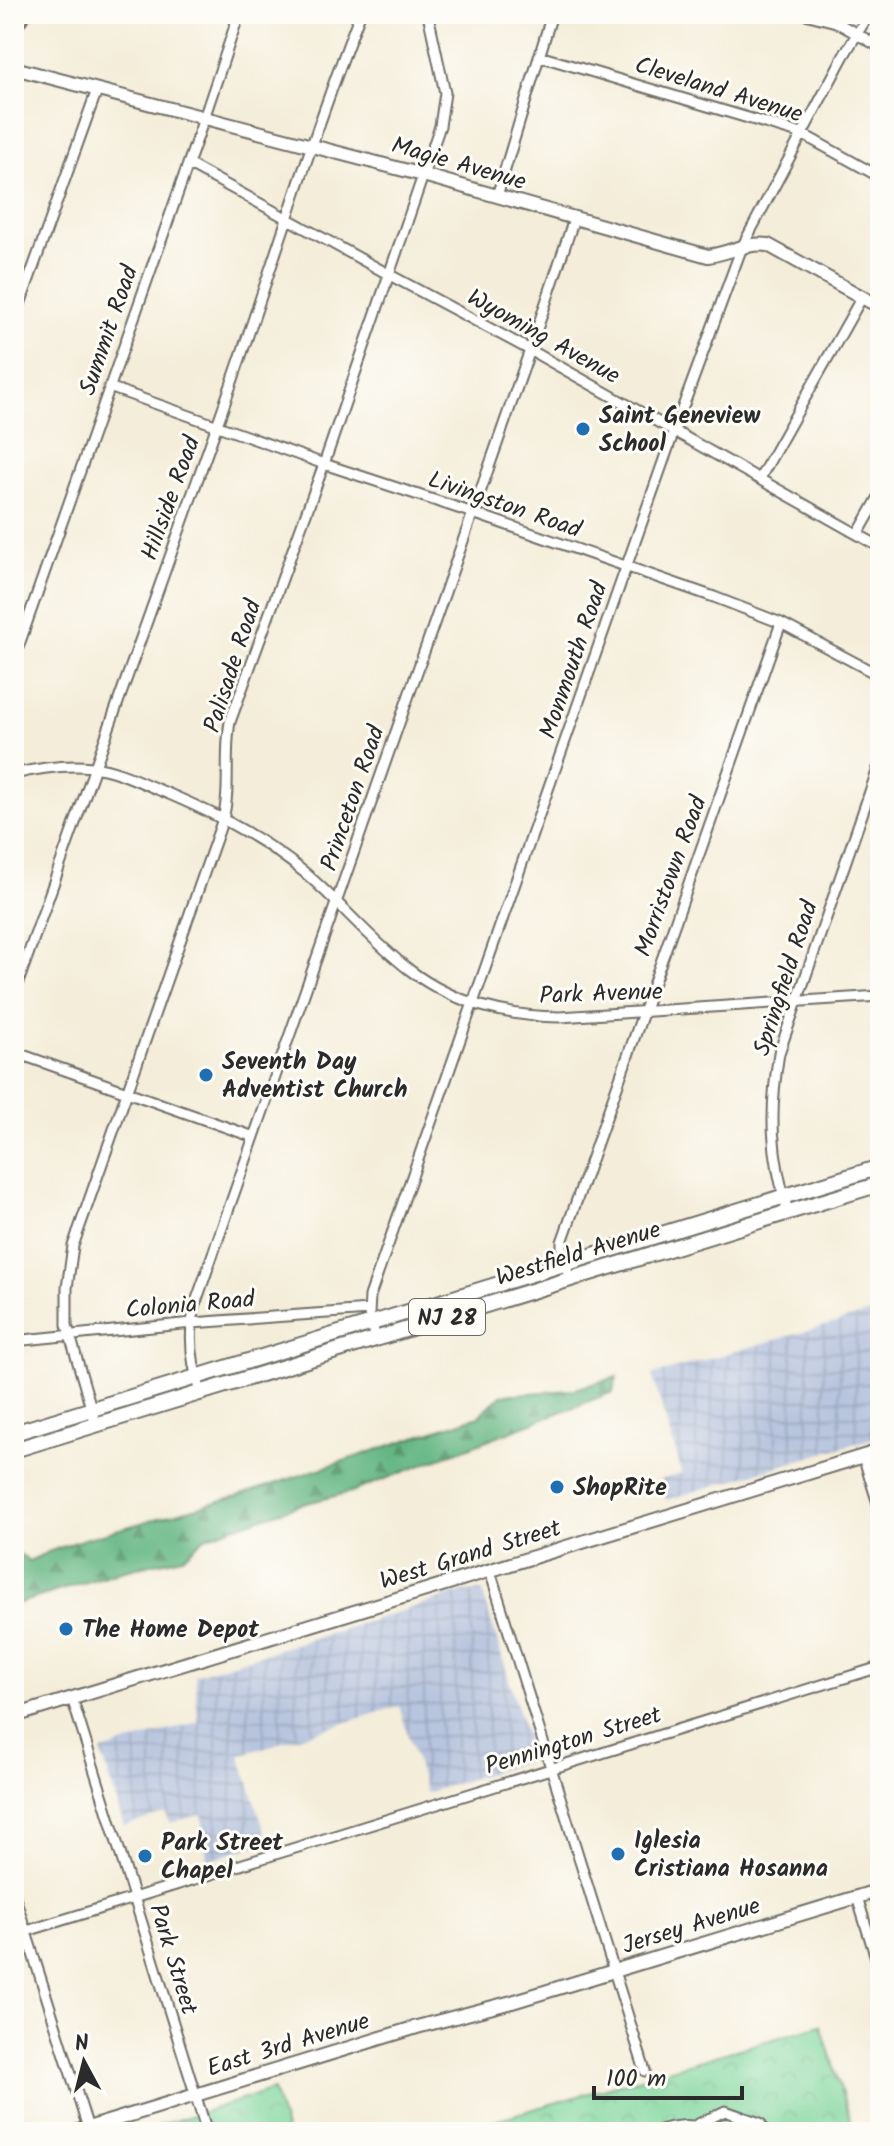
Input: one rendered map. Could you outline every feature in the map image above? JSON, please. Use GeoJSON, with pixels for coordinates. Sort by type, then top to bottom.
{"type":"FeatureCollection","features":[{"type":"Feature","properties":{"kind":"main road","name":"Westfield Avenue"},"geometry":{"type":"LineString","coordinates":[[14,1433],[196,1377],[370,1316],[565,1264],[880,1167]]}},
{"type":"Feature","properties":{"kind":"main road","name":"Westfield Avenue"},"geometry":{"type":"LineString","coordinates":[[14,1450],[880,1184]]}},
{"type":"Feature","properties":{"kind":"street"},"geometry":{"type":"LineString","coordinates":[[14,32],[25,14]]}},
{"type":"Feature","properties":{"kind":"street","name":"Summit Road"},"geometry":{"type":"LineString","coordinates":[[14,659],[239,14]]}},
{"type":"Feature","properties":{"kind":"street","name":"Hillside Road"},"geometry":{"type":"LineString","coordinates":[[14,994],[217,426],[311,144],[360,14]]}},
{"type":"Feature","properties":{"kind":"street","name":"Palisade Road"},"geometry":{"type":"LineString","coordinates":[[96,1425],[69,1335],[66,1297],[73,1246],[223,819],[226,743],[230,722],[324,464],[440,126],[445,93],[428,14]]}},
{"type":"Feature","properties":{"kind":"street"},"geometry":{"type":"LineString","coordinates":[[497,196],[552,14]]}},
{"type":"Feature","properties":{"kind":"street"},"geometry":{"type":"LineString","coordinates":[[805,14],[836,22],[880,47]]}},
{"type":"Feature","properties":{"kind":"street","name":"Monmouth Road"},"geometry":{"type":"LineString","coordinates":[[376,1339],[370,1316],[370,1296],[674,431],[742,247],[869,14]]}},
{"type":"Feature","properties":{"kind":"street","name":"Cleveland Avenue"},"geometry":{"type":"LineString","coordinates":[[539,56],[802,134],[880,177]]}},
{"type":"Feature","properties":{"kind":"street","name":"Magie Avenue"},"geometry":{"type":"LineString","coordinates":[[14,68],[311,144],[708,256],[756,243],[768,245],[880,307]]}},
{"type":"Feature","properties":{"kind":"street"},"geometry":{"type":"LineString","coordinates":[[14,321],[97,90]]}},
{"type":"Feature","properties":{"kind":"street","name":"Wyoming Avenue"},"geometry":{"type":"LineString","coordinates":[[188,164],[530,350],[880,547]]}},
{"type":"Feature","properties":{"kind":"street","name":"Princeton Road"},"geometry":{"type":"LineString","coordinates":[[201,1392],[192,1360],[192,1323],[196,1302],[574,219]]}},
{"type":"Feature","properties":{"kind":"street"},"geometry":{"type":"LineString","coordinates":[[760,478],[862,297]]}},
{"type":"Feature","properties":{"kind":"street","name":"Livingston Road"},"geometry":{"type":"LineString","coordinates":[[109,387],[714,597],[781,623],[880,676]]}},
{"type":"Feature","properties":{"kind":"street"},"geometry":{"type":"LineString","coordinates":[[858,534],[880,495]]}},
{"type":"Feature","properties":{"kind":"street","name":"Morristown Road"},"geometry":{"type":"LineString","coordinates":[[570,1279],[561,1249],[562,1242],[781,623]]}},
{"type":"Feature","properties":{"kind":"street","name":"Springfield Road"},"geometry":{"type":"LineString","coordinates":[[788,1212],[773,1148],[773,1094],[779,1053],[880,763]]}},
{"type":"Feature","properties":{"kind":"street","name":"Park Avenue"},"geometry":{"type":"LineString","coordinates":[[14,772],[50,767],[94,767],[135,779],[190,802],[223,819],[295,865],[418,976],[449,993],[509,1013],[560,1017],[880,996]]}},
{"type":"Feature","properties":{"kind":"street"},"geometry":{"type":"LineString","coordinates":[[14,1052],[254,1137]]}},
{"type":"Feature","properties":{"kind":"street","name":"Colonia Road"},"geometry":{"type":"LineString","coordinates":[[14,1341],[192,1323],[370,1316]]}},
{"type":"Feature","properties":{"kind":"street","name":"West Grand Street"},"geometry":{"type":"LineString","coordinates":[[14,1716],[880,1451]]}},
{"type":"Feature","properties":{"kind":"street"},"geometry":{"type":"LineString","coordinates":[[863,1456],[880,1510]]}},
{"type":"Feature","properties":{"kind":"street"},"geometry":{"type":"LineString","coordinates":[[490,1571],[645,2071]]}},
{"type":"Feature","properties":{"kind":"street","name":"Pennington Street"},"geometry":{"type":"LineString","coordinates":[[14,1935],[880,1667]]}},
{"type":"Feature","properties":{"kind":"street","name":"Park Street"},"geometry":{"type":"LineString","coordinates":[[72,1698],[207,2132]]}},
{"type":"Feature","properties":{"kind":"street","name":"Jersey Avenue"},"geometry":{"type":"LineString","coordinates":[[514,2002],[880,1890]]}},
{"type":"Feature","properties":{"kind":"street"},"geometry":{"type":"LineString","coordinates":[[14,1894],[82,2130]]}},
{"type":"Feature","properties":{"kind":"street"},"geometry":{"type":"LineString","coordinates":[[857,1897],[880,1971]]}},
{"type":"Feature","properties":{"kind":"street","name":"East 3rd Avenue"},"geometry":{"type":"LineString","coordinates":[[82,2130],[417,2027],[514,2002]]}},
{"type":"Feature","properties":{"kind":"street"},"geometry":{"type":"LineString","coordinates":[[694,2126],[725,2111],[760,2123],[765,2132]]}},
{"type":"Feature","properties":{"kind":"street"},"geometry":{"type":"LineString","coordinates":[[654,2132],[669,2127],[694,2126],[711,2132]]}},
{"type":"Feature","properties":{"kind":"shaded area"},"geometry":{"type":"Polygon","coordinates":[[[880,1310],[880,1436],[666,1500],[660,1480],[682,1473],[652,1375],[880,1310]]]}},
{"type":"Feature","properties":{"kind":"shaded area"},"geometry":{"type":"Polygon","coordinates":[[[482,1591],[533,1759],[426,1793],[399,1706],[240,1755],[268,1841],[207,1860],[202,1814],[170,1823],[166,1813],[124,1826],[101,1751],[198,1722],[195,1675],[463,1592],[482,1591]]]}},
{"type":"Feature","properties":{"kind":"green space"},"geometry":{"type":"Polygon","coordinates":[[[617,1377],[613,1392],[351,1492],[299,1505],[205,1537],[183,1557],[124,1570],[14,1605],[14,1550],[29,1561],[84,1539],[241,1495],[479,1416],[501,1395],[571,1390],[617,1377]]]}},
{"type":"Feature","properties":{"kind":"green space"},"geometry":{"type":"Polygon","coordinates":[[[821,2025],[854,2132],[455,2132],[821,2025]]]}},
{"type":"Feature","properties":{"kind":"green space"},"geometry":{"type":"Polygon","coordinates":[[[273,2090],[286,2132],[160,2132],[158,2126],[273,2090]]]}},
{"type":"Feature","properties":{"kind":"place","name":"Saint Geneview School"},"geometry":{"type":"Point","coordinates":[583,429]}},
{"type":"Feature","properties":{"kind":"place","name":"Seventh Day Adventist Church"},"geometry":{"type":"Point","coordinates":[206,1075]}},
{"type":"Feature","properties":{"kind":"place","name":"ShopRite"},"geometry":{"type":"Point","coordinates":[557,1487]}},
{"type":"Feature","properties":{"kind":"place","name":"The Home Depot"},"geometry":{"type":"Point","coordinates":[66,1629]}},
{"type":"Feature","properties":{"kind":"place","name":"Iglesia Cristiana Hosanna"},"geometry":{"type":"Point","coordinates":[618,1854]}},
{"type":"Feature","properties":{"kind":"place","name":"Park Street Chapel"},"geometry":{"type":"Point","coordinates":[145,1856]}}]}
